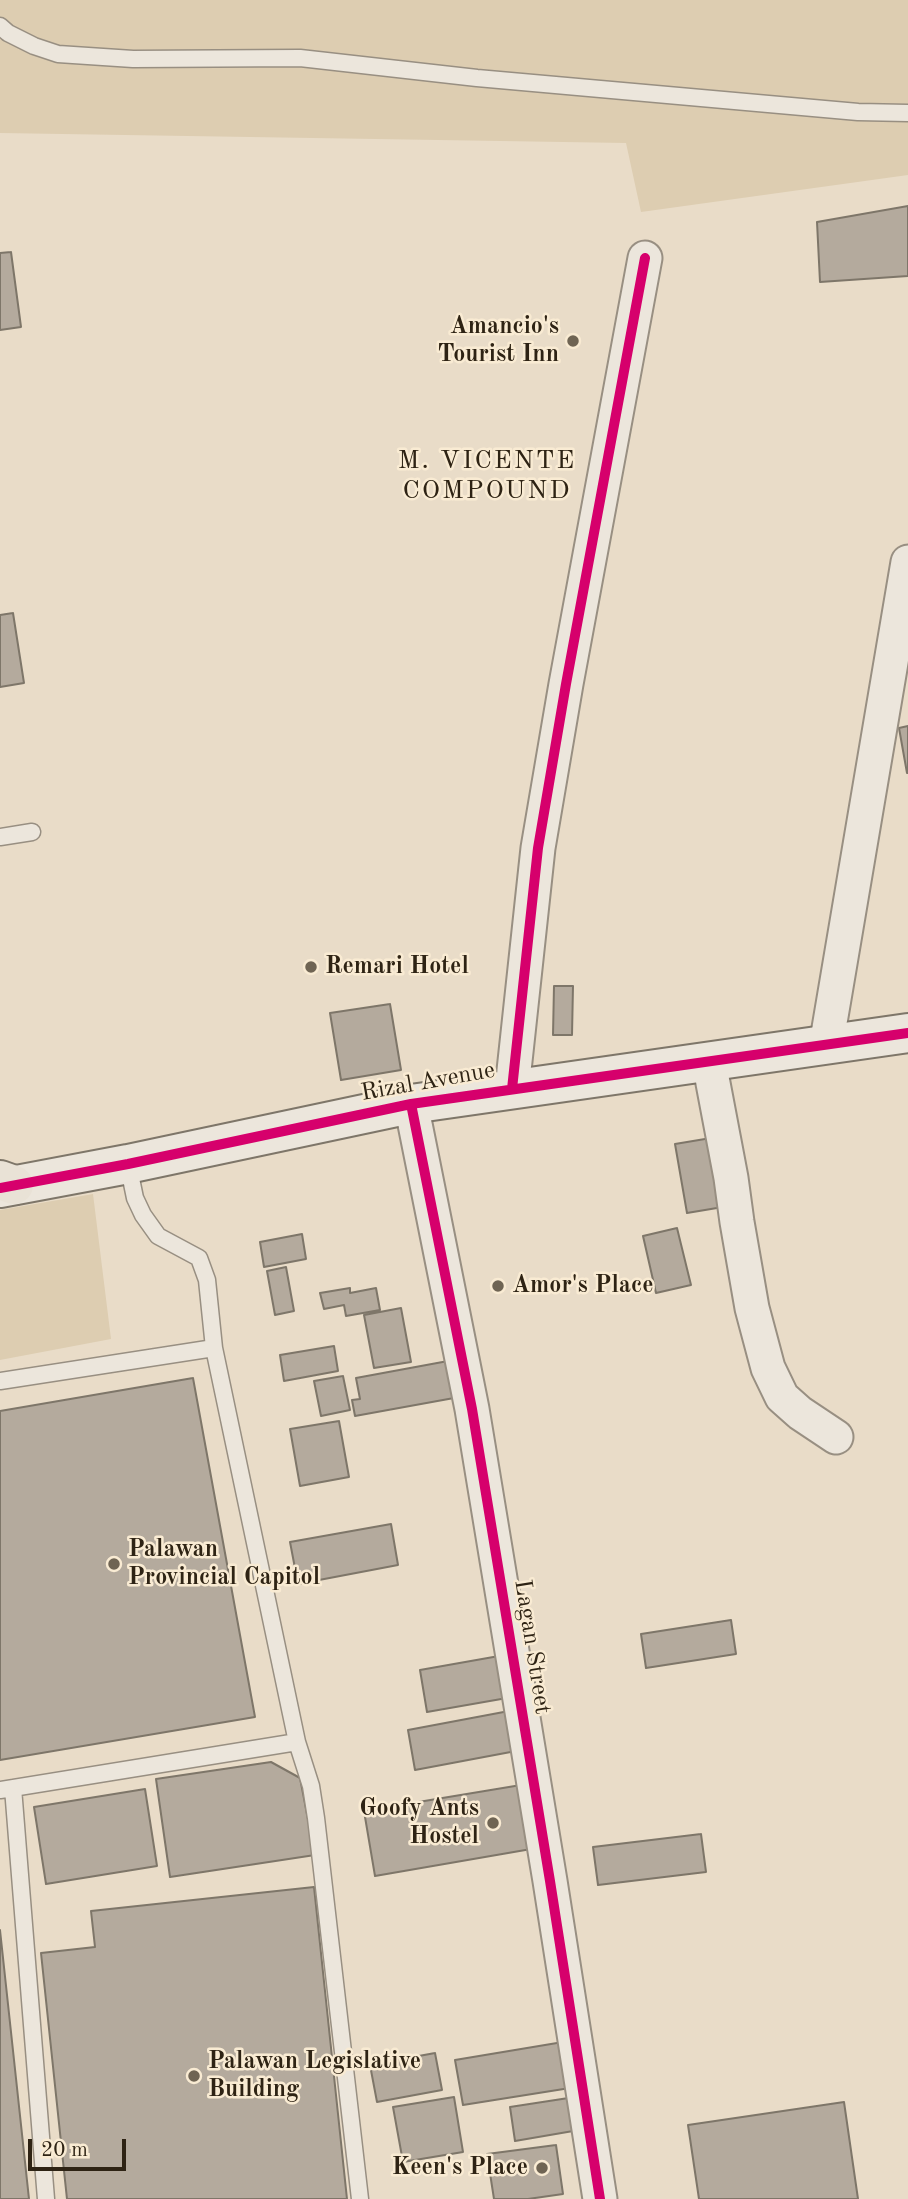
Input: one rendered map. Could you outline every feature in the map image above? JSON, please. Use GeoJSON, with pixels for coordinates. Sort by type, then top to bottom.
{"type":"FeatureCollection","features":[{"type":"Feature","properties":{"kind":"street"},"geometry":{"type":"LineString","coordinates":[[512,1089],[538,848],[645,258]]}},
{"type":"Feature","properties":{"kind":"street"},"geometry":{"type":"LineString","coordinates":[[826,1046],[907,578]]}},
{"type":"Feature","properties":{"kind":"street","name":"Rizal Avenue"},"geometry":{"type":"LineString","coordinates":[[5,1184],[128,1164],[411,1104],[908,1033]]}},
{"type":"Feature","properties":{"kind":"street"},"geometry":{"type":"LineString","coordinates":[[709,1062],[747,1281],[768,1368],[782,1397],[800,1413],[836,1437]]}},
{"type":"Feature","properties":{"kind":"street","name":"Lagan Street"},"geometry":{"type":"LineString","coordinates":[[411,1104],[472,1409],[600,2199]]}},
{"type":"Feature","properties":{"kind":"lane"},"geometry":{"type":"LineString","coordinates":[[0,26],[34,46],[58,54],[133,60],[300,58],[477,78],[858,112],[908,113]]}},
{"type":"Feature","properties":{"kind":"lane"},"geometry":{"type":"LineString","coordinates":[[0,836],[32,832]]}},
{"type":"Feature","properties":{"kind":"lane"},"geometry":{"type":"LineString","coordinates":[[128,1164],[135,1198],[143,1215],[158,1236],[188,1250],[198,1258],[207,1280],[215,1348],[297,1742],[311,1786],[317,1818],[360,2199]]}},
{"type":"Feature","properties":{"kind":"lane"},"geometry":{"type":"LineString","coordinates":[[0,1381],[215,1348]]}},
{"type":"Feature","properties":{"kind":"lane"},"geometry":{"type":"LineString","coordinates":[[46,2199],[6,1789],[297,1742]]}},
{"type":"Feature","properties":{"kind":"shaded area"},"geometry":{"type":"Polygon","coordinates":[[[0,0],[908,0],[908,175],[641,212],[626,143],[0,133],[0,0]]]}},
{"type":"Feature","properties":{"kind":"shaded area"},"geometry":{"type":"Polygon","coordinates":[[[93,1194],[111,1339],[0,1360],[0,1210],[93,1194]]]}},
{"type":"Feature","properties":{"kind":"building"},"geometry":{"type":"Polygon","coordinates":[[[908,206],[908,276],[820,282],[817,222],[908,206]]]}},
{"type":"Feature","properties":{"kind":"building"},"geometry":{"type":"Polygon","coordinates":[[[11,252],[21,327],[0,330],[0,253],[11,252]]]}},
{"type":"Feature","properties":{"kind":"building"},"geometry":{"type":"Polygon","coordinates":[[[13,613],[24,683],[0,687],[0,615],[13,613]]]}},
{"type":"Feature","properties":{"kind":"building"},"geometry":{"type":"Polygon","coordinates":[[[908,726],[908,773],[907,773],[899,728],[908,726]]]}},
{"type":"Feature","properties":{"kind":"building"},"geometry":{"type":"Polygon","coordinates":[[[554,986],[573,986],[572,1035],[553,1035],[554,986]]]}},
{"type":"Feature","properties":{"kind":"building"},"geometry":{"type":"Polygon","coordinates":[[[390,1004],[401,1070],[341,1080],[330,1013],[390,1004]]]}},
{"type":"Feature","properties":{"kind":"building"},"geometry":{"type":"Polygon","coordinates":[[[711,1138],[723,1207],[687,1213],[675,1144],[711,1138]]]}},
{"type":"Feature","properties":{"kind":"building"},"geometry":{"type":"Polygon","coordinates":[[[677,1228],[691,1285],[656,1293],[643,1236],[677,1228]]]}},
{"type":"Feature","properties":{"kind":"building"},"geometry":{"type":"Polygon","coordinates":[[[302,1234],[306,1259],[264,1267],[260,1242],[302,1234]]]}},
{"type":"Feature","properties":{"kind":"building"},"geometry":{"type":"Polygon","coordinates":[[[286,1267],[294,1311],[275,1315],[267,1271],[286,1267]]]}},
{"type":"Feature","properties":{"kind":"building"},"geometry":{"type":"Polygon","coordinates":[[[350,1288],[350,1293],[376,1288],[380,1310],[346,1316],[344,1305],[324,1309],[320,1293],[350,1288]]]}},
{"type":"Feature","properties":{"kind":"building"},"geometry":{"type":"Polygon","coordinates":[[[401,1308],[411,1362],[374,1368],[364,1315],[401,1308]]]}},
{"type":"Feature","properties":{"kind":"building"},"geometry":{"type":"Polygon","coordinates":[[[334,1346],[338,1371],[284,1381],[280,1355],[334,1346]]]}},
{"type":"Feature","properties":{"kind":"building"},"geometry":{"type":"Polygon","coordinates":[[[448,1361],[454,1398],[355,1416],[352,1400],[360,1399],[356,1378],[448,1361]]]}},
{"type":"Feature","properties":{"kind":"building"},"geometry":{"type":"Polygon","coordinates":[[[343,1376],[350,1410],[321,1416],[314,1381],[343,1376]]]}},
{"type":"Feature","properties":{"kind":"building","name":"Palawan Provincial Capitol"},"geometry":{"type":"Polygon","coordinates":[[[193,1378],[255,1717],[0,1760],[0,1411],[193,1378]]]}},
{"type":"Feature","properties":{"kind":"building"},"geometry":{"type":"Polygon","coordinates":[[[339,1421],[349,1477],[300,1486],[290,1429],[339,1421]]]}},
{"type":"Feature","properties":{"kind":"building"},"geometry":{"type":"Polygon","coordinates":[[[391,1524],[398,1565],[298,1584],[290,1542],[391,1524]]]}},
{"type":"Feature","properties":{"kind":"building"},"geometry":{"type":"Polygon","coordinates":[[[731,1620],[736,1654],[646,1668],[641,1634],[731,1620]]]}},
{"type":"Feature","properties":{"kind":"building"},"geometry":{"type":"Polygon","coordinates":[[[499,1656],[507,1698],[427,1712],[420,1670],[499,1656]]]}},
{"type":"Feature","properties":{"kind":"building"},"geometry":{"type":"Polygon","coordinates":[[[509,1711],[516,1751],[415,1770],[408,1730],[509,1711]]]}},
{"type":"Feature","properties":{"kind":"building"},"geometry":{"type":"Polygon","coordinates":[[[271,1762],[300,1778],[315,1855],[170,1877],[156,1779],[271,1762]]]}},
{"type":"Feature","properties":{"kind":"building"},"geometry":{"type":"Polygon","coordinates":[[[527,1784],[537,1848],[375,1876],[364,1811],[527,1784]]]}},
{"type":"Feature","properties":{"kind":"building"},"geometry":{"type":"Polygon","coordinates":[[[145,1789],[157,1866],[46,1884],[34,1807],[145,1789]]]}},
{"type":"Feature","properties":{"kind":"building"},"geometry":{"type":"Polygon","coordinates":[[[701,1834],[706,1872],[598,1885],[593,1847],[701,1834]]]}},
{"type":"Feature","properties":{"kind":"building","name":"Palawan Legislative Building"},"geometry":{"type":"Polygon","coordinates":[[[314,1887],[347,2199],[67,2199],[41,1953],[95,1947],[91,1911],[314,1887]]]}},
{"type":"Feature","properties":{"kind":"building"},"geometry":{"type":"Polygon","coordinates":[[[0,1930],[29,2199],[0,2199],[0,1930]]]}},
{"type":"Feature","properties":{"kind":"building"},"geometry":{"type":"Polygon","coordinates":[[[563,2042],[570,2088],[463,2105],[455,2060],[563,2042]]]}},
{"type":"Feature","properties":{"kind":"building"},"geometry":{"type":"Polygon","coordinates":[[[435,2053],[442,2090],[377,2102],[370,2065],[435,2053]]]}},
{"type":"Feature","properties":{"kind":"building"},"geometry":{"type":"Polygon","coordinates":[[[454,2097],[463,2152],[403,2162],[393,2107],[454,2097]]]}},
{"type":"Feature","properties":{"kind":"building"},"geometry":{"type":"Polygon","coordinates":[[[575,2097],[579,2130],[515,2141],[510,2107],[575,2097]]]}},
{"type":"Feature","properties":{"kind":"building"},"geometry":{"type":"Polygon","coordinates":[[[844,2102],[858,2199],[699,2199],[688,2125],[844,2102]]]}},
{"type":"Feature","properties":{"kind":"building"},"geometry":{"type":"Polygon","coordinates":[[[556,2145],[563,2194],[528,2199],[494,2199],[487,2154],[556,2145]]]}},
{"type":"Feature","properties":{"kind":"cycle path"},"geometry":{"type":"LineString","coordinates":[[512,1089],[538,848],[645,258]]}},
{"type":"Feature","properties":{"kind":"cycle path"},"geometry":{"type":"LineString","coordinates":[[0,1188],[128,1164],[411,1104],[908,1033]]}},
{"type":"Feature","properties":{"kind":"cycle path"},"geometry":{"type":"LineString","coordinates":[[411,1104],[472,1409],[600,2199]]}},
{"type":"Feature","properties":{"kind":"place","name":"Amancio's Tourist Inn"},"geometry":{"type":"Point","coordinates":[573,341]}},
{"type":"Feature","properties":{"kind":"place","name":"Remari Hotel"},"geometry":{"type":"Point","coordinates":[311,967]}},
{"type":"Feature","properties":{"kind":"place","name":"Amor's Place"},"geometry":{"type":"Point","coordinates":[498,1286]}},
{"type":"Feature","properties":{"kind":"place","name":"Palawan Provincial Capitol"},"geometry":{"type":"Point","coordinates":[114,1564]}},
{"type":"Feature","properties":{"kind":"place","name":"Goofy Ants Hostel"},"geometry":{"type":"Point","coordinates":[493,1823]}},
{"type":"Feature","properties":{"kind":"place","name":"Palawan Legislative Building"},"geometry":{"type":"Point","coordinates":[194,2076]}},
{"type":"Feature","properties":{"kind":"place","name":"Keen's Place"},"geometry":{"type":"Point","coordinates":[542,2168]}},
{"type":"Feature","properties":{"kind":"district","name":"M. VICENTE COMPOUND"},"geometry":{"type":"Point","coordinates":[487,476]}}]}
